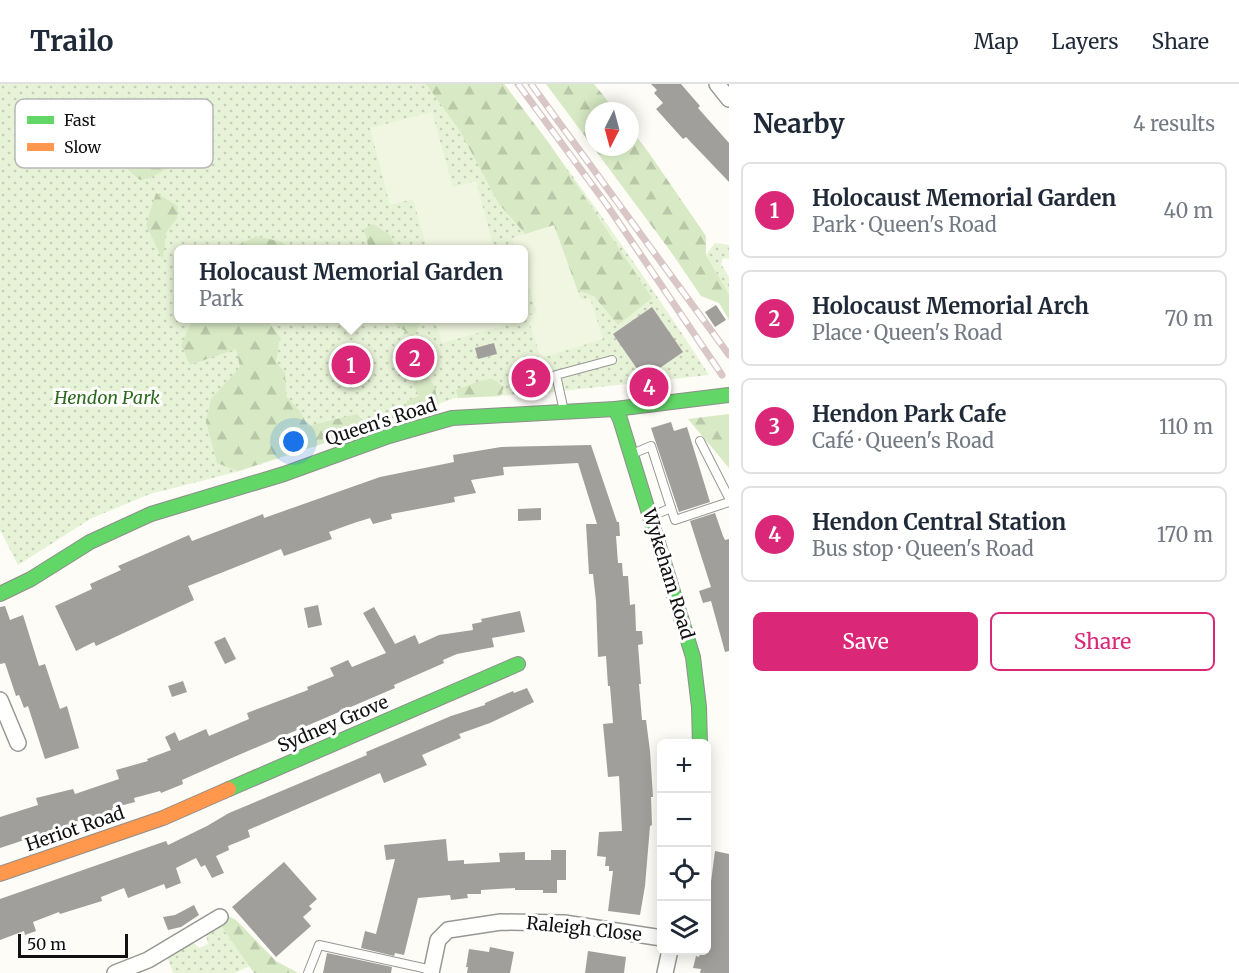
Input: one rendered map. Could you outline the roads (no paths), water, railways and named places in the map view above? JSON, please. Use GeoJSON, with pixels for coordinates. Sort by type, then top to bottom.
{"type":"FeatureCollection","features":[{"type":"Feature","properties":{"kind":"street"},"geometry":{"type":"LineString","coordinates":[[717,84],[729,99]]}},
{"type":"Feature","properties":{"kind":"street","name":"Queen's Road"},"geometry":{"type":"LineString","coordinates":[[0,594],[31,579],[90,542],[151,514],[284,474],[389,436],[452,418],[615,409],[728,395]]}},
{"type":"Feature","properties":{"kind":"street","name":"Wykeham Road"},"geometry":{"type":"LineString","coordinates":[[615,409],[651,517],[693,657],[699,707],[700,739]]}},
{"type":"Feature","properties":{"kind":"street","name":"Sydney Grove"},"geometry":{"type":"LineString","coordinates":[[163,818],[518,664]]}},
{"type":"Feature","properties":{"kind":"street"},"geometry":{"type":"LineString","coordinates":[[0,700],[18,743]]}},
{"type":"Feature","properties":{"kind":"street","name":"Heriot Road"},"geometry":{"type":"LineString","coordinates":[[0,874],[163,818]]}},
{"type":"Feature","properties":{"kind":"street"},"geometry":{"type":"LineString","coordinates":[[115,973],[148,960],[220,917]]}},
{"type":"Feature","properties":{"kind":"street","name":"Raleigh Close"},"geometry":{"type":"LineString","coordinates":[[431,972],[438,940],[448,930],[501,922],[564,923],[657,937]]}},
{"type":"Feature","properties":{"kind":"street"},"geometry":{"type":"LineString","coordinates":[[665,973],[669,955]]}},
{"type":"Feature","properties":{"kind":"lane"},"geometry":{"type":"LineString","coordinates":[[564,412],[556,375],[612,360]]}},
{"type":"Feature","properties":{"kind":"lane"},"geometry":{"type":"LineString","coordinates":[[630,454],[651,446],[675,520],[729,500],[700,441]]}},
{"type":"Feature","properties":{"kind":"lane"},"geometry":{"type":"LineString","coordinates":[[651,517],[670,508]]}},
{"type":"Feature","properties":{"kind":"lane"},"geometry":{"type":"LineString","coordinates":[[308,973],[319,945],[402,963],[431,972]]}},
{"type":"Feature","properties":{"kind":"lane"},"geometry":{"type":"LineString","coordinates":[[400,973],[402,963]]}},
{"type":"Feature","properties":{"kind":"railway"},"geometry":{"type":"LineString","coordinates":[[518,84],[607,205],[722,375]]}},
{"type":"Feature","properties":{"kind":"railway"},"geometry":{"type":"LineString","coordinates":[[531,84],[729,355]]}},
{"type":"Feature","properties":{"kind":"place","name":"Holocaust Memorial Arch"},"geometry":{"type":"Point","coordinates":[415,358]}},
{"type":"Feature","properties":{"kind":"place","name":"Holocaust Memorial Garden"},"geometry":{"type":"Point","coordinates":[351,365]}},
{"type":"Feature","properties":{"kind":"place","name":"Hendon Park Cafe"},"geometry":{"type":"Point","coordinates":[531,378]}},
{"type":"Feature","properties":{"kind":"place","name":"Hendon Central Station"},"geometry":{"type":"Point","coordinates":[649,387]}},
{"type":"Feature","properties":{"kind":"park label","name":"Hendon Park"},"geometry":{"type":"Point","coordinates":[107,398]}}]}
